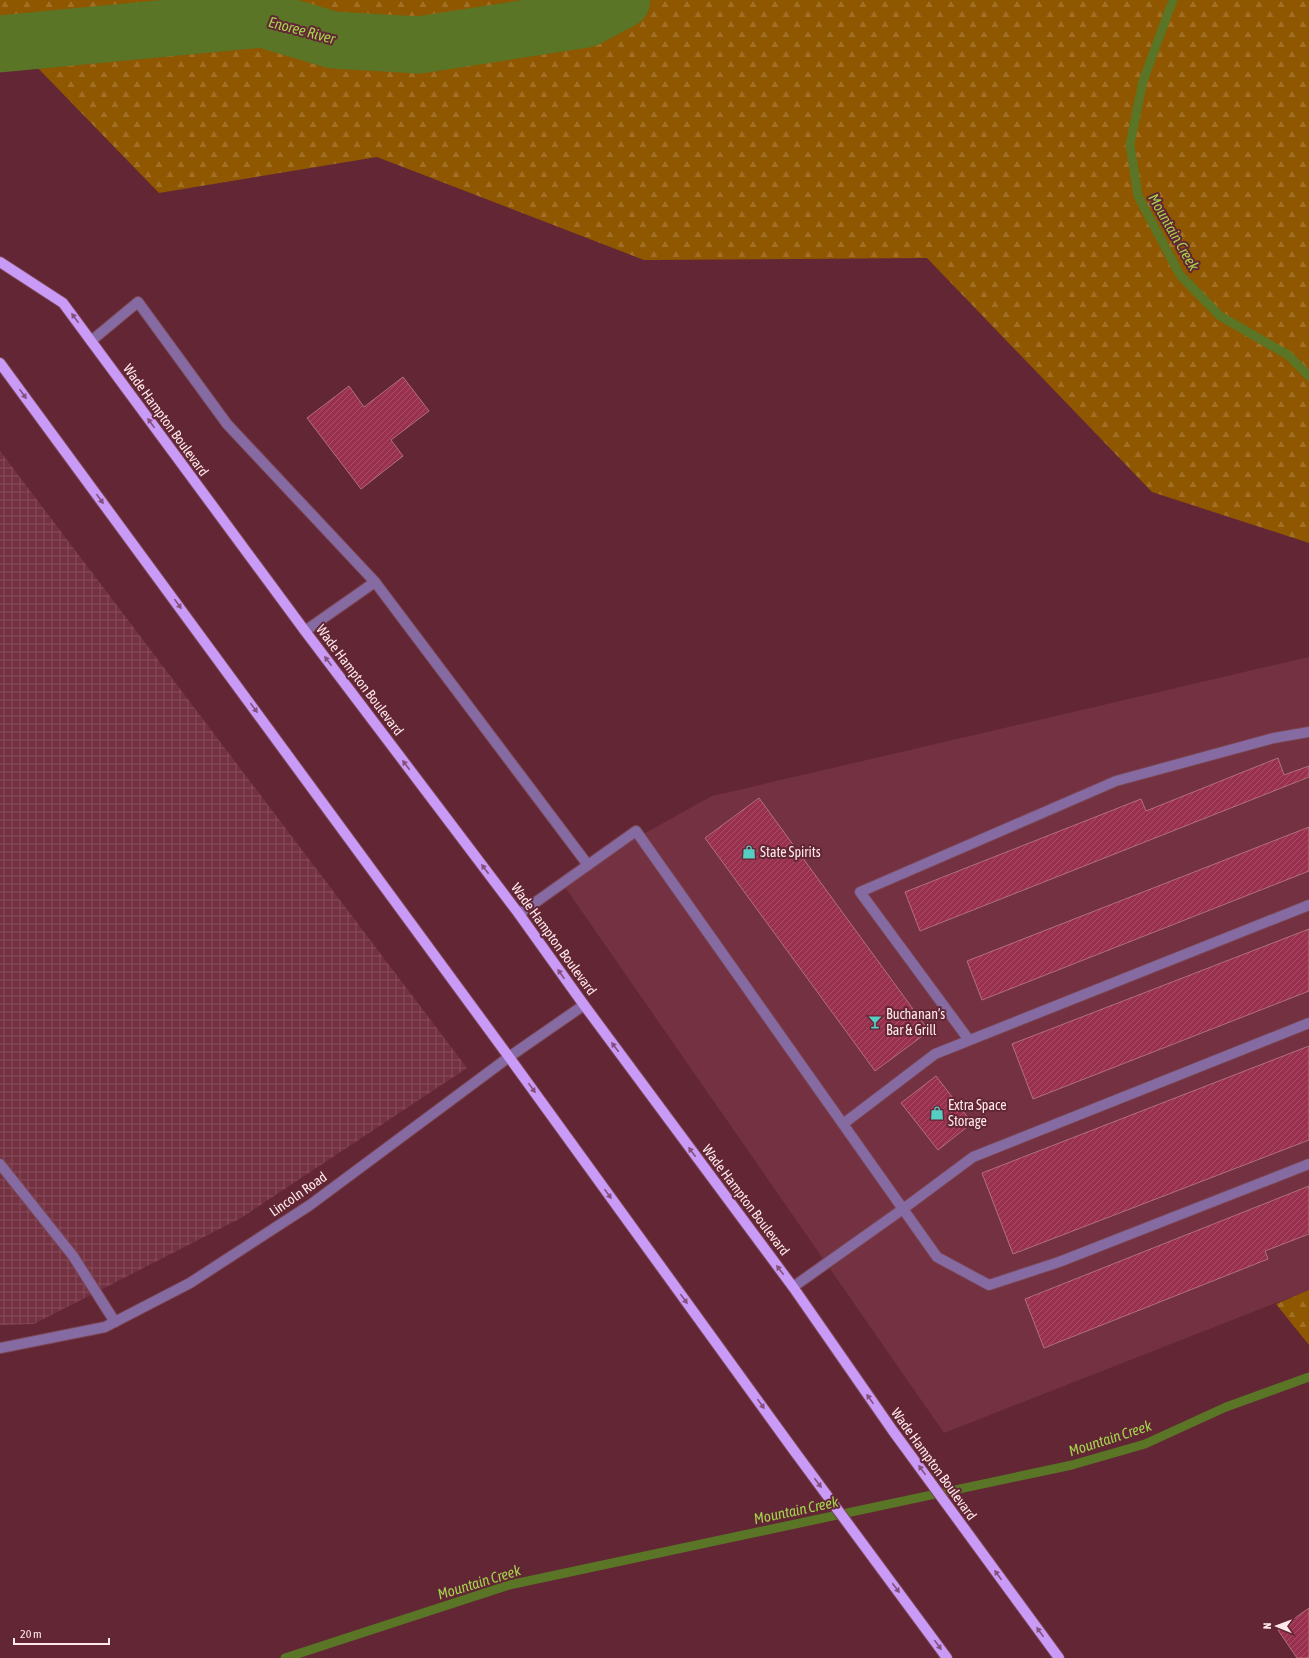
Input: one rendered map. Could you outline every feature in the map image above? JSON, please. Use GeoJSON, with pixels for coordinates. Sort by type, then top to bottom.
{"type":"FeatureCollection","features":[{"type":"Feature","properties":{"kind":"main road","name":"Wade Hampton Boulevard"},"geometry":{"type":"LineString","coordinates":[[0,262],[63,303],[305,631],[519,914],[584,1005],[793,1287],[893,1431],[1059,1658]]}},
{"type":"Feature","properties":{"kind":"main road"},"geometry":{"type":"LineString","coordinates":[[0,363],[509,1057],[795,1452],[948,1658]]}},
{"type":"Feature","properties":{"kind":"street"},"geometry":{"type":"LineString","coordinates":[[91,340],[138,302],[227,424],[376,582],[588,865]]}},
{"type":"Feature","properties":{"kind":"street"},"geometry":{"type":"LineString","coordinates":[[305,631],[376,582]]}},
{"type":"Feature","properties":{"kind":"street"},"geometry":{"type":"LineString","coordinates":[[969,1040],[860,892],[1116,781],[1274,738],[1309,732]]}},
{"type":"Feature","properties":{"kind":"street"},"geometry":{"type":"LineString","coordinates":[[519,914],[636,831],[937,1256],[989,1285],[1059,1262],[1309,1164]]}},
{"type":"Feature","properties":{"kind":"street"},"geometry":{"type":"LineString","coordinates":[[843,1124],[935,1054],[1309,905]]}},
{"type":"Feature","properties":{"kind":"street","name":"Lincoln Road"},"geometry":{"type":"LineString","coordinates":[[0,1348],[105,1327],[190,1282],[310,1205],[509,1057],[584,1005]]}},
{"type":"Feature","properties":{"kind":"street"},"geometry":{"type":"LineString","coordinates":[[793,1287],[973,1158],[1309,1023]]}},
{"type":"Feature","properties":{"kind":"street"},"geometry":{"type":"LineString","coordinates":[[0,1164],[73,1256],[115,1322]]}},
{"type":"Feature","properties":{"kind":"shaded area"},"geometry":{"type":"Polygon","coordinates":[[[0,451],[467,1068],[241,1218],[34,1324],[0,1325],[0,451]]]}},
{"type":"Feature","properties":{"kind":"shaded area"},"geometry":{"type":"Polygon","coordinates":[[[1309,657],[1309,1290],[944,1433],[560,880],[712,796],[1309,657]]]}},
{"type":"Feature","properties":{"kind":"green space"},"geometry":{"type":"Polygon","coordinates":[[[0,0],[1309,0],[1309,543],[1152,492],[927,258],[644,260],[377,157],[159,193],[0,29],[0,0]]]}},
{"type":"Feature","properties":{"kind":"green space"},"geometry":{"type":"Polygon","coordinates":[[[1309,1290],[1309,1345],[1276,1304],[1309,1290]]]}},
{"type":"Feature","properties":{"kind":"building"},"geometry":{"type":"Polygon","coordinates":[[[403,377],[429,411],[391,440],[403,456],[361,489],[307,418],[349,386],[364,407],[403,377]]]}},
{"type":"Feature","properties":{"kind":"building"},"geometry":{"type":"Polygon","coordinates":[[[1278,758],[1284,775],[1309,766],[1309,777],[920,931],[905,892],[1141,799],[1146,811],[1278,758]]]}},
{"type":"Feature","properties":{"kind":"building"},"geometry":{"type":"Polygon","coordinates":[[[759,798],[929,1031],[875,1071],[705,838],[759,798]]]}},
{"type":"Feature","properties":{"kind":"building"},"geometry":{"type":"Polygon","coordinates":[[[1309,827],[1309,871],[982,1000],[967,961],[1309,827]]]}},
{"type":"Feature","properties":{"kind":"building"},"geometry":{"type":"Polygon","coordinates":[[[1309,929],[1309,991],[1033,1099],[1012,1044],[1309,929]]]}},
{"type":"Feature","properties":{"kind":"building"},"geometry":{"type":"Polygon","coordinates":[[[1309,1046],[1309,1140],[1013,1254],[982,1173],[1309,1046]]]}},
{"type":"Feature","properties":{"kind":"building","name":"Extra Space Storage"},"geometry":{"type":"Polygon","coordinates":[[[936,1076],[972,1123],[938,1150],[901,1103],[936,1076]]]}},
{"type":"Feature","properties":{"kind":"building"},"geometry":{"type":"Polygon","coordinates":[[[1309,1186],[1309,1234],[1265,1251],[1268,1259],[1044,1348],[1025,1299],[1309,1186]]]}},
{"type":"Feature","properties":{"kind":"building"},"geometry":{"type":"Polygon","coordinates":[[[1309,1608],[1309,1658],[1297,1658],[1278,1630],[1309,1608]]]}},
{"type":"Feature","properties":{"kind":"waterway","name":"Enoree River"},"geometry":{"type":"LineString","coordinates":[[0,44],[262,19],[333,40],[419,45],[586,19],[622,0]]}},
{"type":"Feature","properties":{"kind":"waterway","name":"Mountain Creek"},"geometry":{"type":"LineString","coordinates":[[1173,0],[1143,81],[1130,144],[1138,196],[1180,275],[1220,316],[1288,355],[1309,376]]}},
{"type":"Feature","properties":{"kind":"waterway","name":"Mountain Creek"},"geometry":{"type":"LineString","coordinates":[[285,1658],[509,1585],[1072,1465],[1145,1444],[1226,1407],[1309,1377]]}},
{"type":"Feature","properties":{"kind":"place","name":"State Spirits"},"geometry":{"type":"Point","coordinates":[749,852]}},
{"type":"Feature","properties":{"kind":"place","name":"Buchanan’s Bar & Grill"},"geometry":{"type":"Point","coordinates":[875,1022]}},
{"type":"Feature","properties":{"kind":"place","name":"Extra Space Storage"},"geometry":{"type":"Point","coordinates":[937,1113]}}]}
